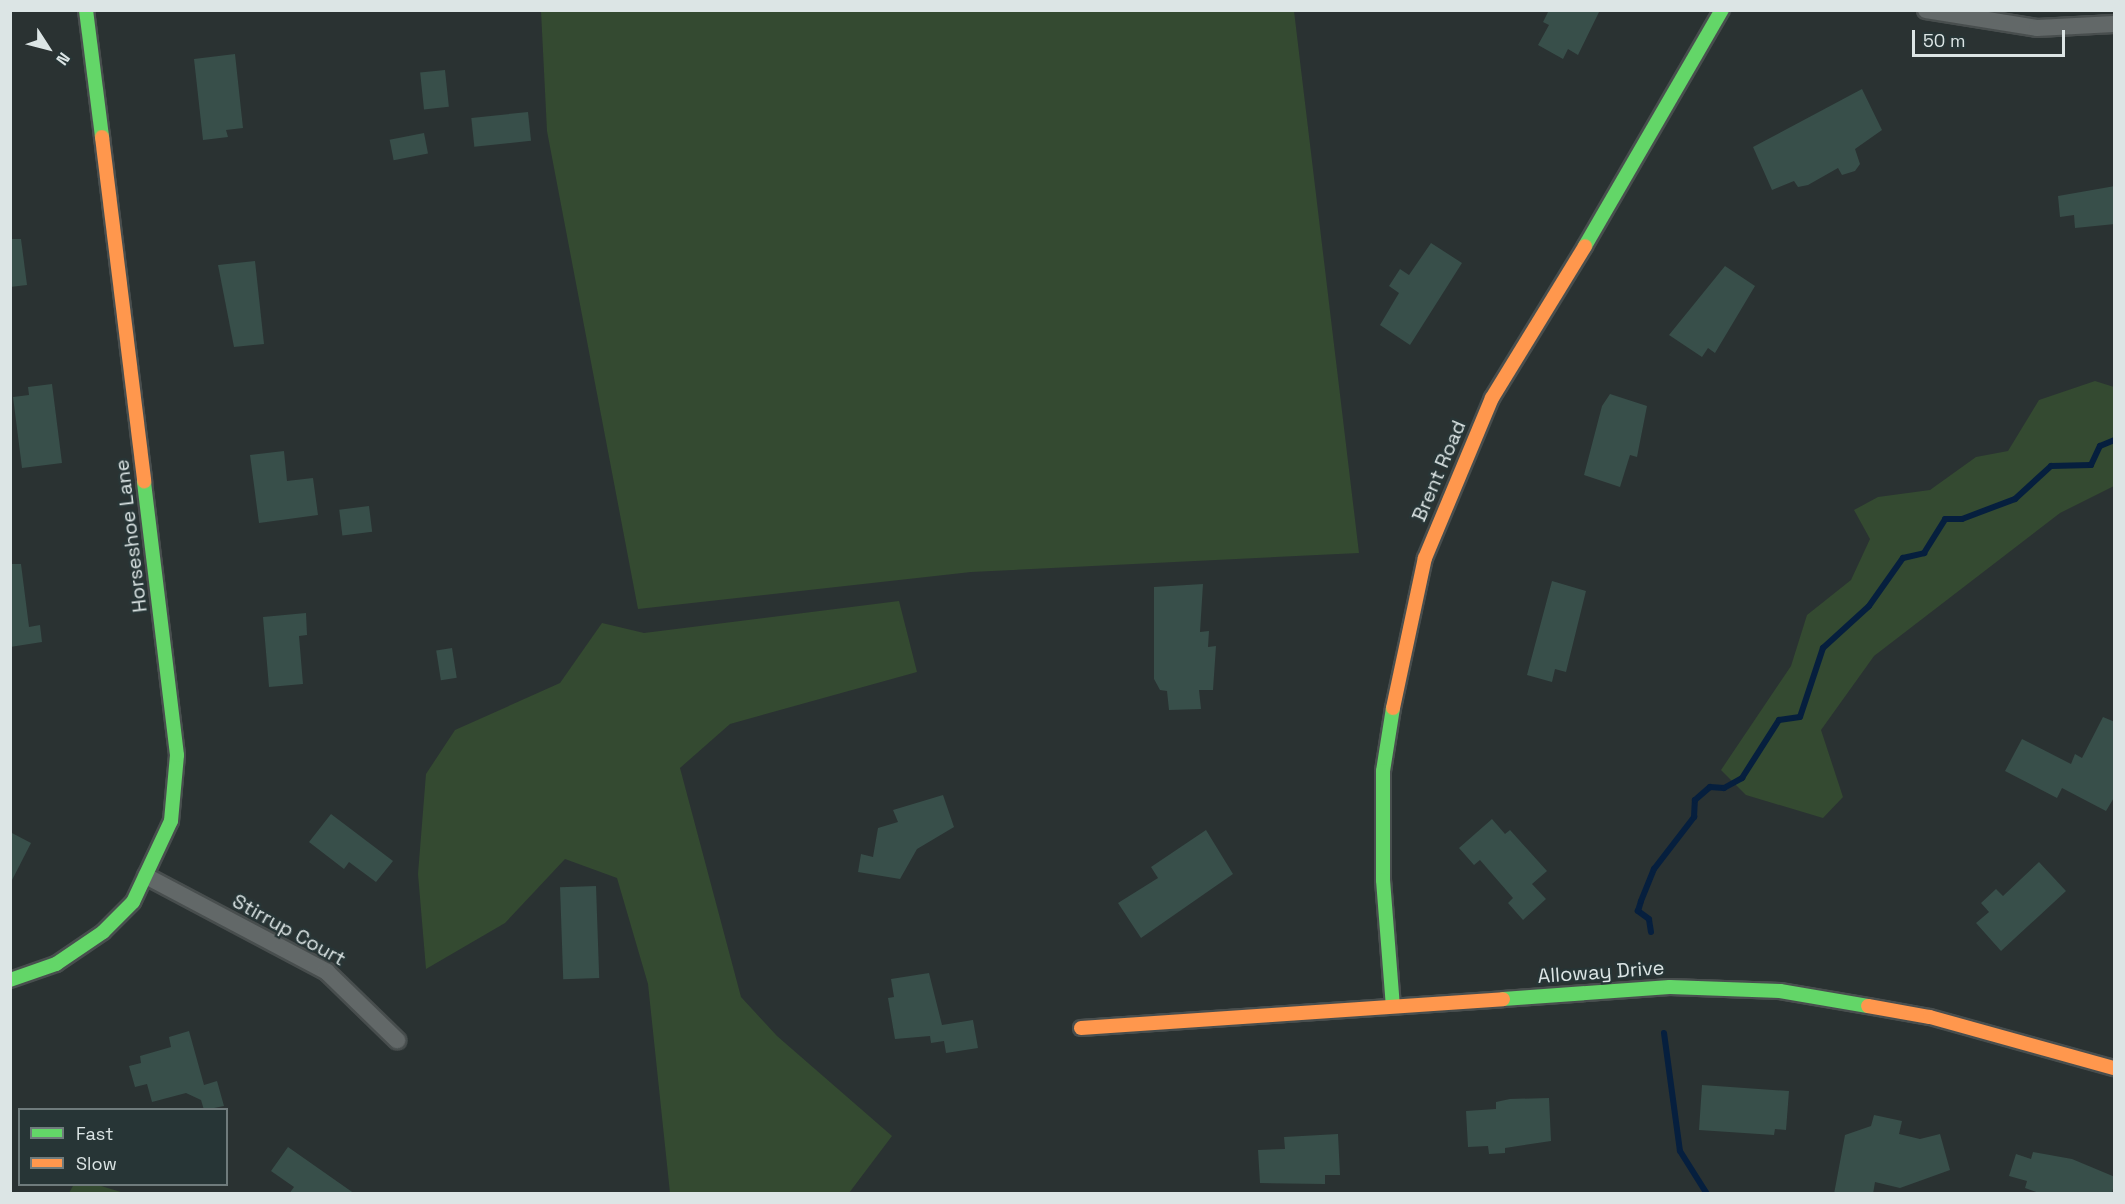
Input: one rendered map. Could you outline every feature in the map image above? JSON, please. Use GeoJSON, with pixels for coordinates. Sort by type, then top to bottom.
{"type":"FeatureCollection","features":[{"type":"Feature","properties":{"kind":"street","name":"Horseshoe Lane"},"geometry":{"type":"LineString","coordinates":[[10,980],[56,964],[103,932],[134,902],[171,821],[177,755],[86,10]]}},
{"type":"Feature","properties":{"kind":"street","name":"Brent Road"},"geometry":{"type":"LineString","coordinates":[[1393,1006],[1383,880],[1383,771],[1401,651],[1425,558],[1492,398],[1683,87],[1722,10]]}},
{"type":"Feature","properties":{"kind":"street"},"geometry":{"type":"LineString","coordinates":[[1926,10],[2037,28],[2114,24]]}},
{"type":"Feature","properties":{"kind":"street","name":"Stirrup Court"},"geometry":{"type":"LineString","coordinates":[[146,876],[327,972],[397,1040]]}},
{"type":"Feature","properties":{"kind":"street","name":"Alloway Drive"},"geometry":{"type":"LineString","coordinates":[[1081,1028],[1670,987],[1780,991],[1930,1017],[2115,1068]]}},
{"type":"Feature","properties":{"kind":"green space"},"geometry":{"type":"Polygon","coordinates":[[[541,11],[1294,11],[1359,553],[971,572],[638,609],[547,131],[541,11]]]}},
{"type":"Feature","properties":{"kind":"green space"},"geometry":{"type":"Polygon","coordinates":[[[2095,381],[2114,387],[2114,486],[2060,513],[1874,656],[1821,730],[1843,797],[1823,818],[1746,795],[1721,770],[1791,666],[1807,615],[1851,580],[1870,539],[1854,510],[1878,497],[1930,490],[1976,457],[2008,451],[2039,400],[2095,381]]]}},
{"type":"Feature","properties":{"kind":"green space"},"geometry":{"type":"Polygon","coordinates":[[[899,601],[917,672],[730,724],[680,768],[741,997],[777,1036],[892,1136],[849,1193],[670,1193],[648,984],[617,878],[565,859],[505,923],[426,969],[418,874],[426,774],[455,730],[560,683],[602,623],[644,633],[899,601]]]}},
{"type":"Feature","properties":{"kind":"green space"},"geometry":{"type":"Polygon","coordinates":[[[73,1186],[101,1186],[124,1193],[69,1193],[73,1186]]]}},
{"type":"Feature","properties":{"kind":"building"},"geometry":{"type":"Polygon","coordinates":[[[1549,10],[1600,10],[1578,55],[1568,49],[1563,59],[1538,45],[1549,25],[1543,22],[1549,10]]]}},
{"type":"Feature","properties":{"kind":"building"},"geometry":{"type":"Polygon","coordinates":[[[235,54],[243,128],[226,130],[228,137],[203,140],[194,59],[235,54]]]}},
{"type":"Feature","properties":{"kind":"building"},"geometry":{"type":"Polygon","coordinates":[[[445,70],[449,107],[424,109],[420,73],[445,70]]]}},
{"type":"Feature","properties":{"kind":"building"},"geometry":{"type":"Polygon","coordinates":[[[1862,89],[1882,130],[1855,149],[1860,164],[1855,171],[1842,175],[1838,168],[1808,185],[1798,187],[1794,181],[1772,190],[1753,147],[1862,89]]]}},
{"type":"Feature","properties":{"kind":"building"},"geometry":{"type":"Polygon","coordinates":[[[528,112],[531,141],[474,147],[471,118],[528,112]]]}},
{"type":"Feature","properties":{"kind":"building"},"geometry":{"type":"Polygon","coordinates":[[[424,133],[428,154],[394,160],[390,140],[424,133]]]}},
{"type":"Feature","properties":{"kind":"building"},"geometry":{"type":"Polygon","coordinates":[[[2115,186],[2115,224],[2075,228],[2074,215],[2060,217],[2058,196],[2115,186]]]}},
{"type":"Feature","properties":{"kind":"building"},"geometry":{"type":"Polygon","coordinates":[[[10,239],[21,239],[27,285],[10,287],[10,239]]]}},
{"type":"Feature","properties":{"kind":"building"},"geometry":{"type":"Polygon","coordinates":[[[1431,243],[1462,263],[1410,345],[1380,325],[1399,293],[1389,286],[1400,269],[1409,275],[1431,243]]]}},
{"type":"Feature","properties":{"kind":"building"},"geometry":{"type":"Polygon","coordinates":[[[255,261],[264,344],[234,347],[218,265],[255,261]]]}},
{"type":"Feature","properties":{"kind":"building"},"geometry":{"type":"Polygon","coordinates":[[[1725,266],[1755,286],[1715,353],[1708,348],[1702,357],[1669,335],[1725,266]]]}},
{"type":"Feature","properties":{"kind":"building"},"geometry":{"type":"Polygon","coordinates":[[[52,384],[62,463],[22,468],[13,397],[29,395],[28,387],[52,384]]]}},
{"type":"Feature","properties":{"kind":"building"},"geometry":{"type":"Polygon","coordinates":[[[1610,394],[1647,406],[1637,457],[1630,455],[1620,487],[1584,475],[1602,406],[1610,394]]]}},
{"type":"Feature","properties":{"kind":"building"},"geometry":{"type":"Polygon","coordinates":[[[284,451],[287,481],[313,478],[318,515],[259,523],[250,455],[284,451]]]}},
{"type":"Feature","properties":{"kind":"building"},"geometry":{"type":"Polygon","coordinates":[[[369,506],[372,532],[342,535],[339,510],[369,506]]]}},
{"type":"Feature","properties":{"kind":"building"},"geometry":{"type":"Polygon","coordinates":[[[10,564],[21,564],[29,627],[40,625],[42,642],[10,647],[10,564]]]}},
{"type":"Feature","properties":{"kind":"building"},"geometry":{"type":"Polygon","coordinates":[[[1552,581],[1586,591],[1566,672],[1555,669],[1552,682],[1527,675],[1552,581]]]}},
{"type":"Feature","properties":{"kind":"building"},"geometry":{"type":"Polygon","coordinates":[[[1203,584],[1200,632],[1209,631],[1208,647],[1216,646],[1213,690],[1199,690],[1201,709],[1169,710],[1167,691],[1160,690],[1154,679],[1154,587],[1203,584]]]}},
{"type":"Feature","properties":{"kind":"building"},"geometry":{"type":"Polygon","coordinates":[[[306,613],[307,635],[299,636],[303,684],[269,687],[263,617],[306,613]]]}},
{"type":"Feature","properties":{"kind":"building"},"geometry":{"type":"Polygon","coordinates":[[[452,648],[457,678],[441,680],[436,651],[452,648]]]}},
{"type":"Feature","properties":{"kind":"building"},"geometry":{"type":"Polygon","coordinates":[[[2103,717],[2115,722],[2115,796],[2106,811],[2062,788],[2057,798],[2005,771],[2022,739],[2071,764],[2075,754],[2082,758],[2103,717]]]}},
{"type":"Feature","properties":{"kind":"building"},"geometry":{"type":"Polygon","coordinates":[[[943,795],[954,827],[917,849],[900,879],[858,872],[861,854],[873,857],[878,828],[898,822],[893,810],[943,795]]]}},
{"type":"Feature","properties":{"kind":"building"},"geometry":{"type":"Polygon","coordinates":[[[331,814],[393,861],[376,882],[349,862],[344,869],[309,842],[331,814]]]}},
{"type":"Feature","properties":{"kind":"building"},"geometry":{"type":"Polygon","coordinates":[[[1492,819],[1505,834],[1510,830],[1547,871],[1532,884],[1546,899],[1523,920],[1508,903],[1513,898],[1480,860],[1474,865],[1459,848],[1492,819]]]}},
{"type":"Feature","properties":{"kind":"building"},"geometry":{"type":"Polygon","coordinates":[[[1206,830],[1233,874],[1141,938],[1118,903],[1158,878],[1151,867],[1206,830]]]}},
{"type":"Feature","properties":{"kind":"building"},"geometry":{"type":"Polygon","coordinates":[[[10,832],[31,843],[10,884],[10,832]]]}},
{"type":"Feature","properties":{"kind":"building"},"geometry":{"type":"Polygon","coordinates":[[[2039,862],[2066,891],[2001,951],[1976,923],[1989,912],[1981,903],[1996,889],[2003,896],[2039,862]]]}},
{"type":"Feature","properties":{"kind":"building"},"geometry":{"type":"Polygon","coordinates":[[[596,886],[599,978],[563,979],[560,887],[596,886]]]}},
{"type":"Feature","properties":{"kind":"building"},"geometry":{"type":"Polygon","coordinates":[[[929,973],[942,1025],[973,1020],[978,1048],[946,1053],[944,1041],[931,1043],[930,1036],[895,1039],[888,998],[894,997],[891,979],[929,973]]]}},
{"type":"Feature","properties":{"kind":"building"},"geometry":{"type":"Polygon","coordinates":[[[189,1031],[204,1085],[217,1081],[224,1106],[203,1108],[201,1100],[186,1093],[152,1102],[147,1084],[135,1087],[129,1066],[141,1063],[140,1056],[171,1047],[169,1037],[189,1031]]]}},
{"type":"Feature","properties":{"kind":"building"},"geometry":{"type":"Polygon","coordinates":[[[1702,1085],[1789,1091],[1786,1130],[1775,1129],[1774,1135],[1699,1130],[1702,1085]]]}},
{"type":"Feature","properties":{"kind":"building"},"geometry":{"type":"Polygon","coordinates":[[[1549,1098],[1551,1141],[1505,1148],[1505,1153],[1489,1154],[1488,1146],[1468,1147],[1466,1111],[1496,1109],[1496,1102],[1510,1099],[1549,1098]]]}},
{"type":"Feature","properties":{"kind":"building"},"geometry":{"type":"Polygon","coordinates":[[[1874,1115],[1902,1121],[1899,1134],[1920,1139],[1940,1134],[1950,1170],[1900,1188],[1875,1182],[1873,1194],[1834,1194],[1845,1135],[1871,1126],[1874,1115]]]}},
{"type":"Feature","properties":{"kind":"building"},"geometry":{"type":"Polygon","coordinates":[[[1338,1134],[1340,1175],[1325,1175],[1325,1184],[1260,1183],[1258,1150],[1285,1149],[1284,1137],[1338,1134]]]}},
{"type":"Feature","properties":{"kind":"building"},"geometry":{"type":"Polygon","coordinates":[[[288,1147],[355,1194],[289,1194],[294,1187],[271,1171],[288,1147]]]}},
{"type":"Feature","properties":{"kind":"building"},"geometry":{"type":"Polygon","coordinates":[[[2033,1152],[2072,1159],[2115,1177],[2112,1194],[2042,1194],[2025,1188],[2027,1181],[2009,1176],[2016,1154],[2031,1159],[2033,1152]]]}},
{"type":"Feature","properties":{"kind":"waterway"},"geometry":{"type":"LineString","coordinates":[[1651,932],[1649,919],[1638,911],[1641,901],[1654,869],[1694,817],[1695,800],[1710,787],[1724,788],[1742,778],[1779,720],[1800,717],[1823,648],[1869,606],[1903,558],[1924,553],[1945,519],[1962,519],[2015,499],[2051,466],[2091,465],[2100,446],[2114,440]]}},
{"type":"Feature","properties":{"kind":"waterway"},"geometry":{"type":"LineString","coordinates":[[1664,1033],[1680,1151],[1707,1194]]}},
{"type":"Feature","properties":{"kind":"traffic: fast"},"geometry":{"type":"LineString","coordinates":[[86,10],[102,137]]}},
{"type":"Feature","properties":{"kind":"traffic: fast"},"geometry":{"type":"LineString","coordinates":[[1585,246],[1722,10]]}},
{"type":"Feature","properties":{"kind":"traffic: fast"},"geometry":{"type":"LineString","coordinates":[[10,980],[56,964],[103,932],[133,902],[171,821],[177,755],[144,481]]}},
{"type":"Feature","properties":{"kind":"traffic: fast"},"geometry":{"type":"LineString","coordinates":[[1393,708],[1383,771],[1383,880],[1393,1006]]}},
{"type":"Feature","properties":{"kind":"traffic: fast"},"geometry":{"type":"LineString","coordinates":[[1503,999],[1670,987],[1780,991],[1868,1006]]}},
{"type":"Feature","properties":{"kind":"traffic: slow"},"geometry":{"type":"LineString","coordinates":[[102,137],[144,481]]}},
{"type":"Feature","properties":{"kind":"traffic: slow"},"geometry":{"type":"LineString","coordinates":[[1393,708],[1425,558],[1492,398],[1585,246]]}},
{"type":"Feature","properties":{"kind":"traffic: slow"},"geometry":{"type":"LineString","coordinates":[[1081,1028],[1503,999]]}},
{"type":"Feature","properties":{"kind":"traffic: slow"},"geometry":{"type":"LineString","coordinates":[[1868,1006],[1930,1017],[2114,1068]]}}]}
